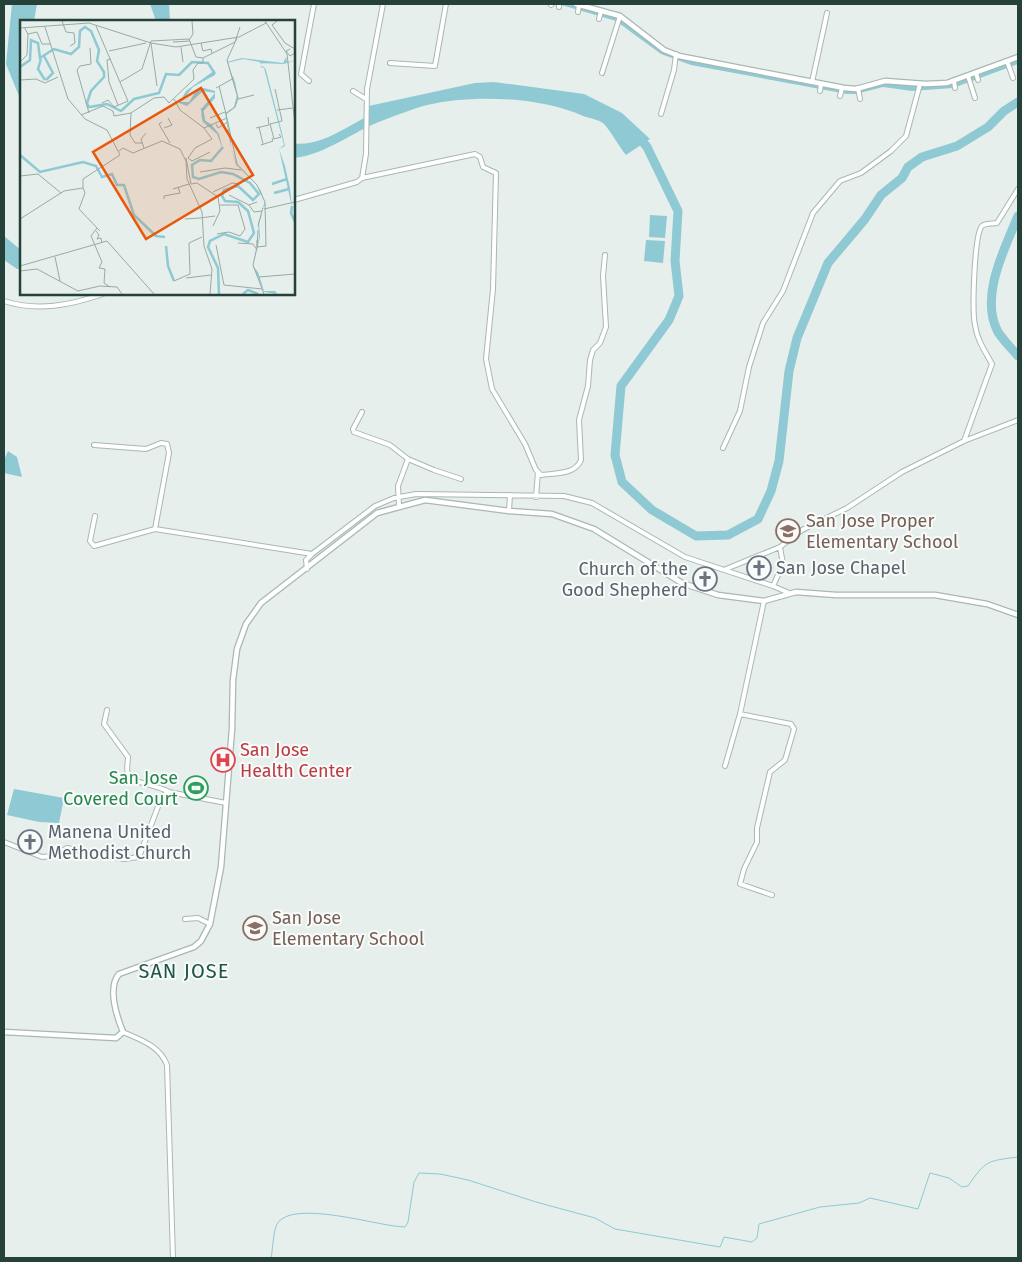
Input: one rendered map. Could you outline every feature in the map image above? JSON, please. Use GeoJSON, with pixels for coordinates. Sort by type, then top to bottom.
{"type":"FeatureCollection","features":[{"type":"Feature","properties":{"kind":"street"},"geometry":{"type":"LineString","coordinates":[[309,81],[301,74],[314,4]]}},
{"type":"Feature","properties":{"kind":"street"},"geometry":{"type":"LineString","coordinates":[[362,178],[366,154],[366,99],[383,4]]}},
{"type":"Feature","properties":{"kind":"street"},"geometry":{"type":"LineString","coordinates":[[390,63],[435,66],[446,4]]}},
{"type":"Feature","properties":{"kind":"street"},"geometry":{"type":"LineString","coordinates":[[578,12],[578,5],[619,19],[658,48],[676,57],[842,89],[858,89],[885,81],[920,87],[944,86],[1008,64],[1018,57]]}},
{"type":"Feature","properties":{"kind":"street"},"geometry":{"type":"LineString","coordinates":[[599,19],[601,12]]}},
{"type":"Feature","properties":{"kind":"street"},"geometry":{"type":"LineString","coordinates":[[812,82],[827,13]]}},
{"type":"Feature","properties":{"kind":"street"},"geometry":{"type":"LineString","coordinates":[[602,73],[619,19]]}},
{"type":"Feature","properties":{"kind":"street"},"geometry":{"type":"LineString","coordinates":[[661,114],[676,57]]}},
{"type":"Feature","properties":{"kind":"street"},"geometry":{"type":"LineString","coordinates":[[1008,64],[1013,78]]}},
{"type":"Feature","properties":{"kind":"street"},"geometry":{"type":"LineString","coordinates":[[976,74],[978,80]]}},
{"type":"Feature","properties":{"kind":"street"},"geometry":{"type":"LineString","coordinates":[[968,77],[976,98]]}},
{"type":"Feature","properties":{"kind":"street"},"geometry":{"type":"LineString","coordinates":[[954,82],[956,88]]}},
{"type":"Feature","properties":{"kind":"street"},"geometry":{"type":"LineString","coordinates":[[820,91],[821,84]]}},
{"type":"Feature","properties":{"kind":"street"},"geometry":{"type":"LineString","coordinates":[[864,87],[866,93]]}},
{"type":"Feature","properties":{"kind":"street"},"geometry":{"type":"LineString","coordinates":[[724,448],[740,411],[760,331],[783,291],[813,213],[840,180],[861,173],[891,151],[906,136],[914,99],[920,87]]}},
{"type":"Feature","properties":{"kind":"street"},"geometry":{"type":"LineString","coordinates":[[840,96],[842,89]]}},
{"type":"Feature","properties":{"kind":"street"},"geometry":{"type":"LineString","coordinates":[[858,89],[860,97]]}},
{"type":"Feature","properties":{"kind":"street"},"geometry":{"type":"LineString","coordinates":[[353,92],[366,99]]}},
{"type":"Feature","properties":{"kind":"street"},"geometry":{"type":"LineString","coordinates":[[295,200],[357,182],[362,178],[475,154],[480,157],[481,166],[496,173],[493,289],[486,359],[492,389],[538,472],[536,497]]}},
{"type":"Feature","properties":{"kind":"street"},"geometry":{"type":"LineString","coordinates":[[964,441],[992,364],[978,339],[973,315],[974,276],[980,235],[984,224],[997,223],[1002,218],[1018,188]]}},
{"type":"Feature","properties":{"kind":"street"},"geometry":{"type":"LineString","coordinates":[[538,472],[541,475],[571,471],[578,466],[581,460],[580,420],[588,386],[590,360],[593,350],[600,343],[606,327],[603,276],[605,255]]}},
{"type":"Feature","properties":{"kind":"street"},"geometry":{"type":"LineString","coordinates":[[4,301],[19,306],[64,306],[100,295]]}},
{"type":"Feature","properties":{"kind":"street"},"geometry":{"type":"LineString","coordinates":[[362,412],[353,431],[390,446],[408,459],[461,479]]}},
{"type":"Feature","properties":{"kind":"street"},"geometry":{"type":"LineString","coordinates":[[726,570],[780,547],[802,530],[828,518],[902,472],[964,441],[1018,420]]}},
{"type":"Feature","properties":{"kind":"street"},"geometry":{"type":"LineString","coordinates":[[94,445],[146,449],[161,443],[167,444],[169,453],[156,529]]}},
{"type":"Feature","properties":{"kind":"street"},"geometry":{"type":"LineString","coordinates":[[399,506],[398,486],[408,459]]}},
{"type":"Feature","properties":{"kind":"street"},"geometry":{"type":"LineString","coordinates":[[307,569],[306,560],[312,554],[375,506],[398,497],[416,494],[564,496],[592,503],[685,557],[789,593]]}},
{"type":"Feature","properties":{"kind":"street"},"geometry":{"type":"LineString","coordinates":[[509,511],[510,495]]}},
{"type":"Feature","properties":{"kind":"street"},"geometry":{"type":"LineString","coordinates":[[173,1258],[167,1065],[163,1054],[155,1047],[123,1032],[118,1018],[114,980],[119,974],[130,969],[194,947],[201,941],[210,924],[221,867],[237,650],[246,624],[261,603],[377,513],[425,500],[509,511],[552,514],[594,529],[682,584],[718,595],[764,601],[789,593],[935,595],[987,604],[1018,615]]}},
{"type":"Feature","properties":{"kind":"street"},"geometry":{"type":"LineString","coordinates":[[94,516],[90,541],[94,546],[156,529],[312,554]]}},
{"type":"Feature","properties":{"kind":"street"},"geometry":{"type":"LineString","coordinates":[[773,586],[783,564],[780,547]]}},
{"type":"Feature","properties":{"kind":"street"},"geometry":{"type":"LineString","coordinates":[[725,766],[740,714],[764,601]]}},
{"type":"Feature","properties":{"kind":"street"},"geometry":{"type":"LineString","coordinates":[[107,710],[104,724],[128,757],[128,775],[145,784],[161,786],[168,792],[226,803]]}},
{"type":"Feature","properties":{"kind":"street"},"geometry":{"type":"LineString","coordinates":[[740,714],[791,724],[794,729],[785,760],[770,772],[757,828],[758,842],[744,868],[740,884],[772,895]]}},
{"type":"Feature","properties":{"kind":"street"},"geometry":{"type":"LineString","coordinates":[[4,842],[42,857],[53,856],[67,848],[124,859],[139,857],[162,796],[168,792]]}},
{"type":"Feature","properties":{"kind":"street"},"geometry":{"type":"LineString","coordinates":[[185,919],[198,918],[210,924]]}},
{"type":"Feature","properties":{"kind":"street"},"geometry":{"type":"LineString","coordinates":[[4,1032],[116,1038],[123,1032]]}},
{"type":"Feature","properties":{"kind":"water"},"geometry":{"type":"Polygon","coordinates":[[[12,4],[37,4],[34,20],[20,20],[20,99],[6,64],[12,4]]]}},
{"type":"Feature","properties":{"kind":"water"},"geometry":{"type":"Polygon","coordinates":[[[150,4],[169,4],[170,20],[156,20],[150,4]]]}},
{"type":"Feature","properties":{"kind":"water"},"geometry":{"type":"Polygon","coordinates":[[[558,4],[569,4],[617,18],[662,50],[844,90],[857,90],[882,83],[946,85],[1018,59],[1018,64],[953,88],[912,91],[883,87],[856,94],[847,94],[691,65],[661,54],[616,21],[558,4]]]}},
{"type":"Feature","properties":{"kind":"water"},"geometry":{"type":"Polygon","coordinates":[[[494,82],[584,94],[622,113],[650,139],[626,155],[606,127],[597,120],[566,110],[527,101],[464,99],[427,105],[410,110],[372,125],[318,152],[295,158],[295,148],[313,147],[323,144],[368,121],[364,107],[475,83],[494,82]]]}},
{"type":"Feature","properties":{"kind":"water"},"geometry":{"type":"Polygon","coordinates":[[[650,215],[667,216],[665,238],[649,237],[650,215]]]}},
{"type":"Feature","properties":{"kind":"water"},"geometry":{"type":"Polygon","coordinates":[[[4,236],[20,249],[20,269],[4,260],[4,236]]]}},
{"type":"Feature","properties":{"kind":"water"},"geometry":{"type":"Polygon","coordinates":[[[646,240],[665,241],[663,263],[644,261],[646,240]]]}},
{"type":"Feature","properties":{"kind":"water"},"geometry":{"type":"Polygon","coordinates":[[[8,451],[17,457],[22,477],[4,473],[4,460],[8,451]]]}},
{"type":"Feature","properties":{"kind":"water"},"geometry":{"type":"Polygon","coordinates":[[[14,789],[64,798],[59,823],[39,822],[7,815],[14,789]]]}},
{"type":"Feature","properties":{"kind":"waterway"},"geometry":{"type":"LineString","coordinates":[[637,135],[647,147],[678,211],[675,261],[679,296],[669,320],[621,386],[615,455],[622,482],[652,510],[696,536],[728,535],[758,519],[771,491],[779,461],[789,371],[797,338],[828,263],[865,219],[881,195],[902,178],[908,167],[922,157],[957,146],[988,127],[1004,111],[1018,102]]}},
{"type":"Feature","properties":{"kind":"waterway"},"geometry":{"type":"LineString","coordinates":[[295,148],[305,148],[325,143],[374,118]]}},
{"type":"Feature","properties":{"kind":"waterway"},"geometry":{"type":"LineString","coordinates":[[1018,216],[996,273],[991,304],[998,332],[1018,356]]}},
{"type":"Feature","properties":{"kind":"waterway"},"geometry":{"type":"LineString","coordinates":[[271,1258],[277,1224],[286,1217],[300,1214],[318,1214],[405,1227],[408,1222],[414,1182],[419,1173],[440,1174],[468,1180],[536,1202],[595,1218],[615,1229],[720,1247],[724,1237],[752,1242],[757,1238],[759,1224],[820,1207],[859,1203],[870,1198],[918,1209],[930,1173],[949,1178],[962,1187],[968,1186],[979,1171],[988,1163],[1018,1157]]}},
{"type":"Feature","properties":{"kind":"place","name":"San Jose Proper Elementary School"},"geometry":{"type":"Point","coordinates":[788,531]}},
{"type":"Feature","properties":{"kind":"place","name":"San Jose Chapel"},"geometry":{"type":"Point","coordinates":[759,568]}},
{"type":"Feature","properties":{"kind":"place","name":"Church of the Good Shepherd"},"geometry":{"type":"Point","coordinates":[705,579]}},
{"type":"Feature","properties":{"kind":"place","name":"San Jose Health Center"},"geometry":{"type":"Point","coordinates":[223,760]}},
{"type":"Feature","properties":{"kind":"place","name":"San Jose Covered Court"},"geometry":{"type":"Point","coordinates":[196,788]}},
{"type":"Feature","properties":{"kind":"place","name":"Manena United Methodist Church"},"geometry":{"type":"Point","coordinates":[30,842]}},
{"type":"Feature","properties":{"kind":"place","name":"San Jose Elementary School"},"geometry":{"type":"Point","coordinates":[255,928]}},
{"type":"Feature","properties":{"kind":"district","name":"SAN JOSE"},"geometry":{"type":"Point","coordinates":[184,971]}}]}
